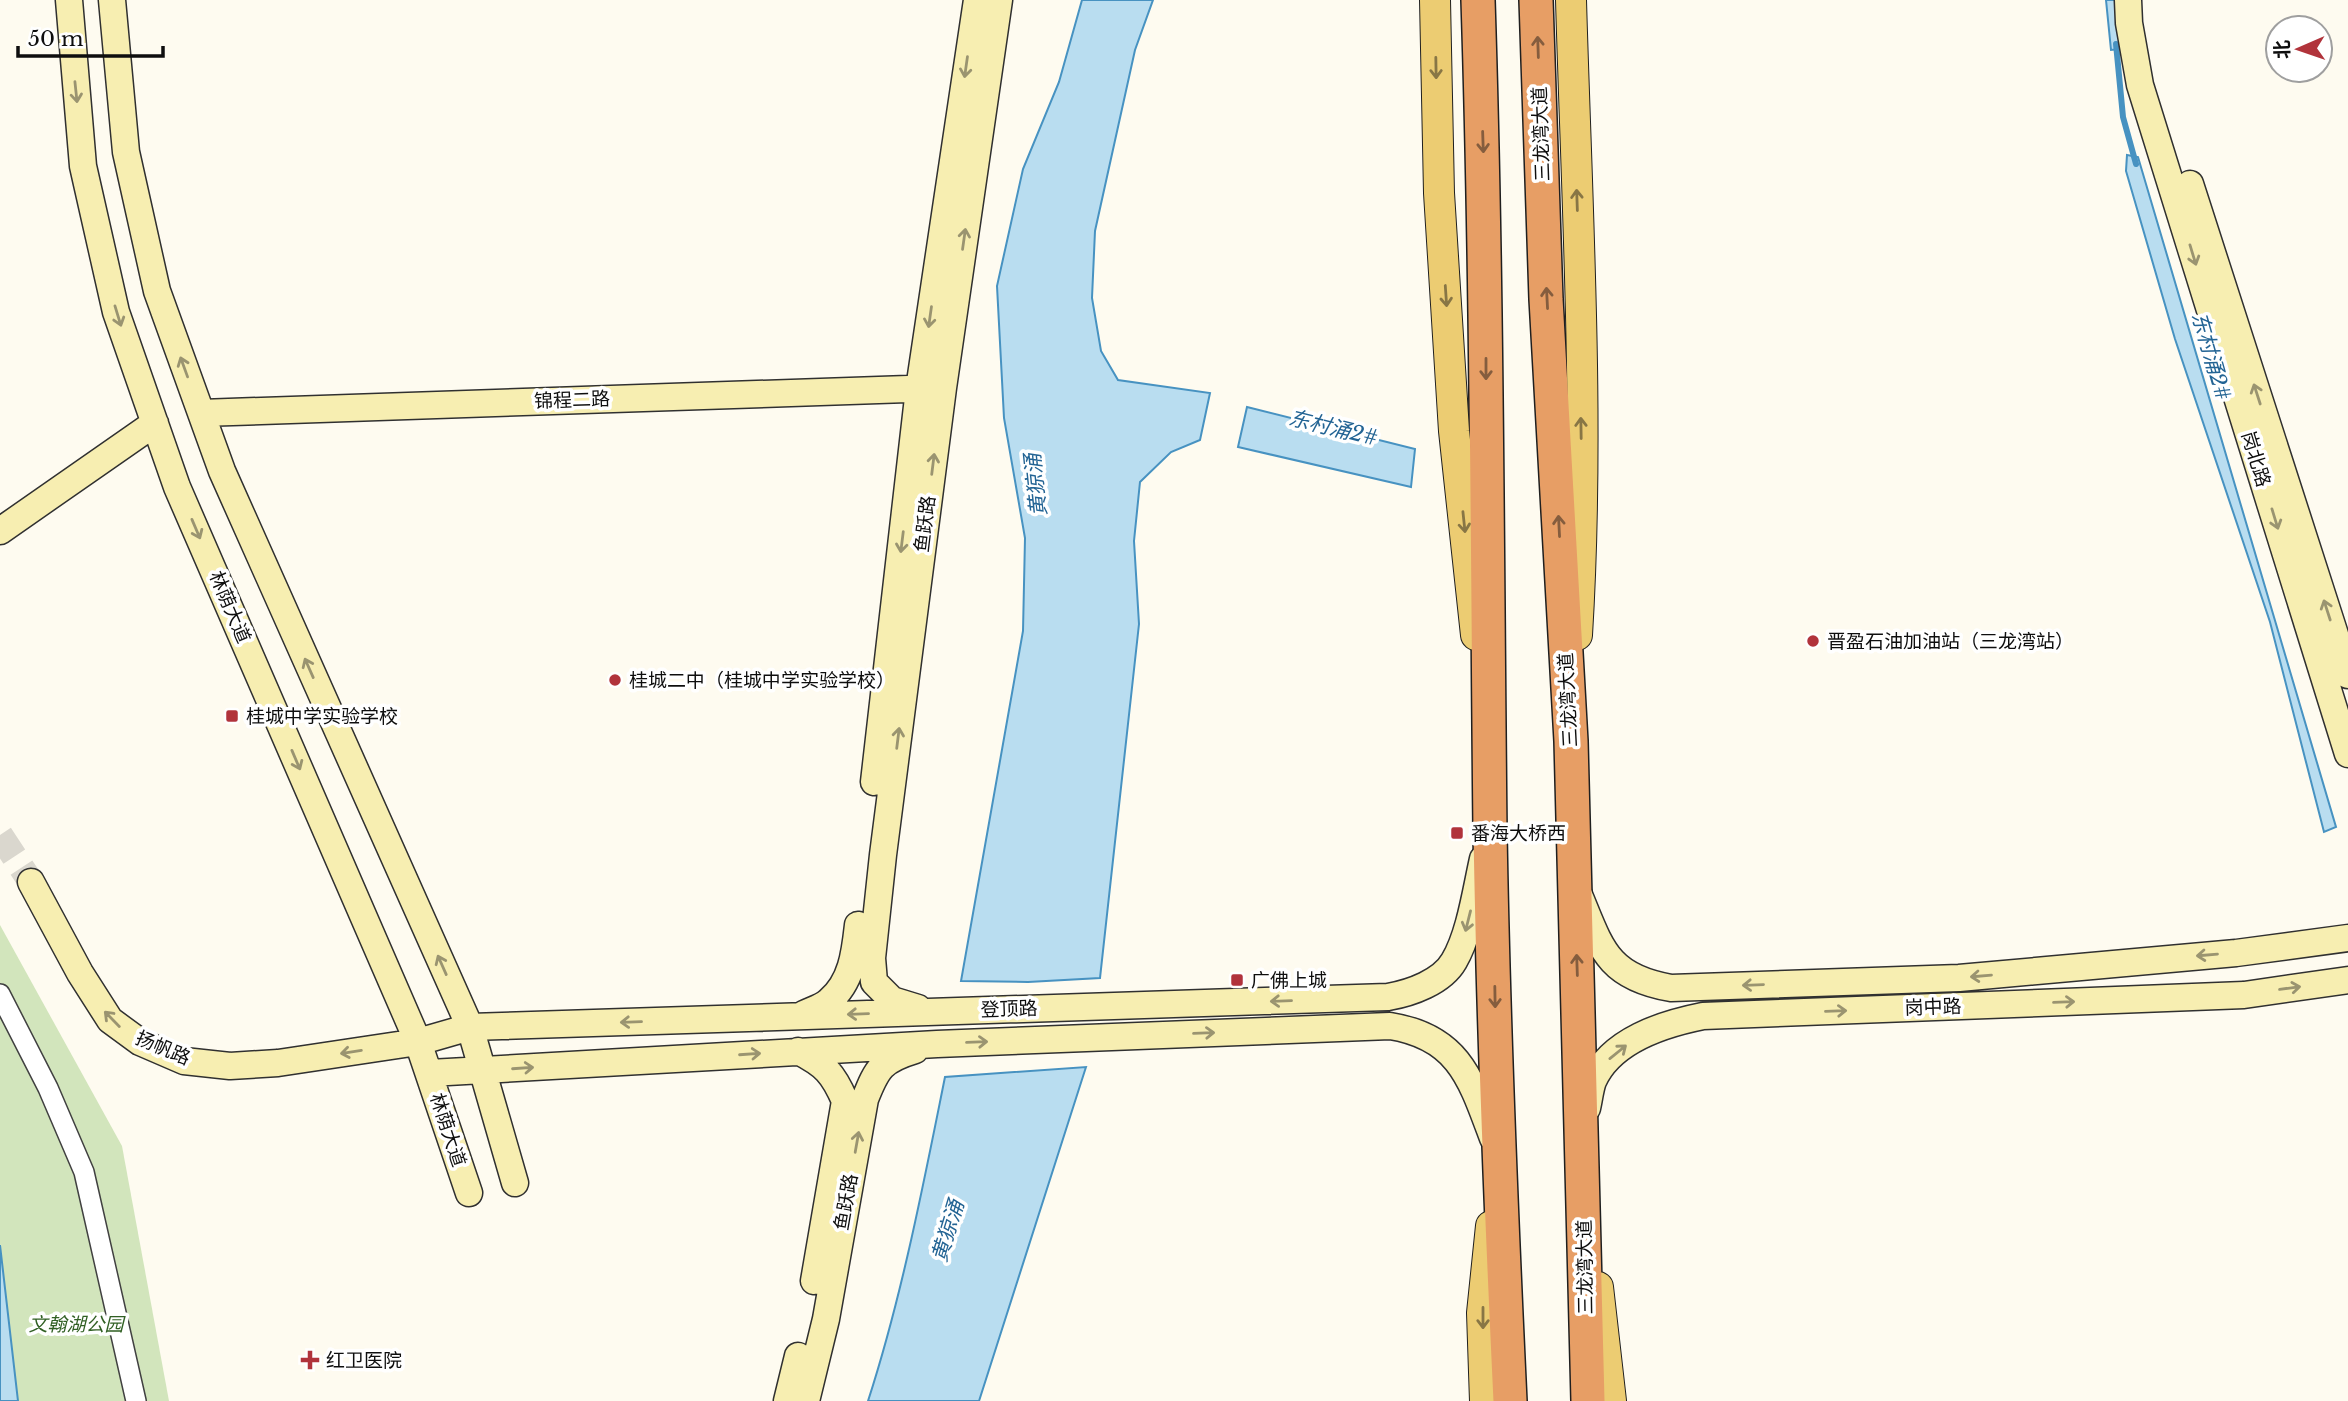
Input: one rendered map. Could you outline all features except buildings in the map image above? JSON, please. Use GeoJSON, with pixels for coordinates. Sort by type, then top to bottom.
{"type":"FeatureCollection","features":[{"type":"Feature","properties":{"kind":"highway"},"geometry":{"type":"LineString","coordinates":[[1478,0],[1484,183],[1490,831],[1499,1152],[1510,1401]]}},
{"type":"Feature","properties":{"kind":"highway","name":"三龙湾大道"},"geometry":{"type":"LineString","coordinates":[[1536,0],[1546,299],[1570,741],[1588,1401]]}},
{"type":"Feature","properties":{"kind":"main road"},"geometry":{"type":"LineString","coordinates":[[1435,0],[1439,193],[1454,432],[1490,774]]}},
{"type":"Feature","properties":{"kind":"main road"},"geometry":{"type":"LineString","coordinates":[[1570,741],[1583,541],[1580,282],[1571,0]]}},
{"type":"Feature","properties":{"kind":"main road"},"geometry":{"type":"LineString","coordinates":[[1582,1134],[1611,1401]]}},
{"type":"Feature","properties":{"kind":"main road"},"geometry":{"type":"LineString","coordinates":[[1485,1401],[1482,1312],[1499,1152]]}},
{"type":"Feature","properties":{"kind":"street","name":"林荫大道"},"geometry":{"type":"LineString","coordinates":[[69,0],[83,166],[116,312],[183,499],[418,1042],[469,1193]]}},
{"type":"Feature","properties":{"kind":"street"},"geometry":{"type":"LineString","coordinates":[[112,0],[126,152],[157,291],[222,471],[470,1027],[516,1183]]}},
{"type":"Feature","properties":{"kind":"street","name":"鱼跃路"},"geometry":{"type":"LineString","coordinates":[[933,1012],[891,1000],[874,982],[872,958],[931,388],[977,0]]}},
{"type":"Feature","properties":{"kind":"street","name":"鱼跃路"},"geometry":{"type":"LineString","coordinates":[[799,1016],[828,1002],[844,982],[854,959],[931,388],[999,0]]}},
{"type":"Feature","properties":{"kind":"street","name":"岗北路"},"geometry":{"type":"LineString","coordinates":[[2128,0],[2129,23],[2140,85],[2348,754]]}},
{"type":"Feature","properties":{"kind":"street","name":"岗北路"},"geometry":{"type":"LineString","coordinates":[[2143,0],[2154,74],[2348,675]]}},
{"type":"Feature","properties":{"kind":"street","name":"锦程二路"},"geometry":{"type":"LineString","coordinates":[[201,413],[931,388]]}},
{"type":"Feature","properties":{"kind":"street"},"geometry":{"type":"LineString","coordinates":[[0,531],[155,422]]}},
{"type":"Feature","properties":{"kind":"street","name":"登顶路"},"geometry":{"type":"LineString","coordinates":[[418,1042],[470,1027],[1388,997],[1410,993],[1431,982],[1454,962],[1465,935],[1490,831]]}},
{"type":"Feature","properties":{"kind":"street","name":"扬帆路"},"geometry":{"type":"LineString","coordinates":[[31,882],[80,973],[110,1020],[140,1041],[184,1061],[230,1066],[278,1063],[418,1042]]}},
{"type":"Feature","properties":{"kind":"street","name":"岗中路"},"geometry":{"type":"LineString","coordinates":[[1575,886],[1602,949],[1615,966],[1631,976],[1671,988],[1959,978],[2236,953],[2348,938]]}},
{"type":"Feature","properties":{"kind":"street","name":"岗中路"},"geometry":{"type":"LineString","coordinates":[[1582,1134],[1593,1082],[1607,1061],[1637,1037],[1676,1021],[1703,1016],[2244,995],[2348,980]]}},
{"type":"Feature","properties":{"kind":"street"},"geometry":{"type":"LineString","coordinates":[[1671,988],[1663,1000],[1665,1012],[1676,1021]]}},
{"type":"Feature","properties":{"kind":"street"},"geometry":{"type":"LineString","coordinates":[[0,994],[48,1088],[84,1172],[136,1401]]}},
{"type":"Feature","properties":{"kind":"street"},"geometry":{"type":"LineString","coordinates":[[1388,997],[1400,1001],[1406,1007],[1407,1015],[1401,1022],[1390,1026]]}},
{"type":"Feature","properties":{"kind":"street","name":"登顶路"},"geometry":{"type":"LineString","coordinates":[[430,1073],[937,1044],[1390,1026],[1413,1030],[1434,1039],[1459,1062],[1479,1099],[1499,1152]]}},
{"type":"Feature","properties":{"kind":"street","name":"鱼跃路"},"geometry":{"type":"LineString","coordinates":[[806,1401],[826,1319],[865,1099],[875,1073],[893,1056],[937,1044]]}},
{"type":"Feature","properties":{"kind":"street","name":"鱼跃路"},"geometry":{"type":"LineString","coordinates":[[787,1401],[809,1314],[845,1101],[836,1080],[820,1062],[798,1051]]}},
{"type":"Feature","properties":{"kind":"green space","name":"文翰湖公园"},"geometry":{"type":"Polygon","coordinates":[[[0,925],[122,1146],[169,1401],[0,1401],[0,925]]]}},
{"type":"Feature","properties":{"kind":"water","name":"黄猄涌"},"geometry":{"type":"Polygon","coordinates":[[[1082,0],[1153,0],[1135,50],[1095,231],[1092,298],[1101,351],[1118,380],[1210,393],[1200,440],[1171,452],[1140,482],[1134,541],[1139,624],[1100,978],[1028,982],[961,981],[1023,631],[1025,538],[1004,418],[997,286],[1023,169],[1059,82],[1082,0]]]}},
{"type":"Feature","properties":{"kind":"water"},"geometry":{"type":"Polygon","coordinates":[[[2106,0],[2117,0],[2120,49],[2111,50],[2106,0]]]}},
{"type":"Feature","properties":{"kind":"water"},"geometry":{"type":"Polygon","coordinates":[[[2127,155],[2138,157],[2336,827],[2324,832],[2270,622],[2175,339],[2126,171],[2127,155]]]}},
{"type":"Feature","properties":{"kind":"water"},"geometry":{"type":"Polygon","coordinates":[[[1247,407],[1415,449],[1411,487],[1238,447],[1247,407]]]}},
{"type":"Feature","properties":{"kind":"water","name":"黄猄涌"},"geometry":{"type":"Polygon","coordinates":[[[1086,1067],[979,1401],[868,1401],[902,1281],[945,1077],[1086,1067]]]}},
{"type":"Feature","properties":{"kind":"water"},"geometry":{"type":"Polygon","coordinates":[[[0,1245],[18,1401],[0,1401],[0,1245]]]}},
{"type":"Feature","properties":{"kind":"waterway","name":"东村涌2#"},"geometry":{"type":"LineString","coordinates":[[2116,44],[2123,117],[2136,164]]}},
{"type":"Feature","properties":{"kind":"tunnel"},"geometry":{"type":"LineString","coordinates":[[0,835],[31,882]]}},
{"type":"Feature","properties":{"kind":"place","name":"晋盈石油加油站（三龙湾站）"},"geometry":{"type":"Point","coordinates":[1813,641]}},
{"type":"Feature","properties":{"kind":"place","name":"桂城二中（桂城中学实验学校）"},"geometry":{"type":"Point","coordinates":[615,680]}},
{"type":"Feature","properties":{"kind":"place","name":"桂城中学实验学校"},"geometry":{"type":"Point","coordinates":[232,716]}},
{"type":"Feature","properties":{"kind":"place","name":"番海大桥西"},"geometry":{"type":"Point","coordinates":[1457,833]}},
{"type":"Feature","properties":{"kind":"place","name":"广佛上城"},"geometry":{"type":"Point","coordinates":[1237,980]}},
{"type":"Feature","properties":{"kind":"place","name":"红卫医院"},"geometry":{"type":"Point","coordinates":[310,1360]}}]}
